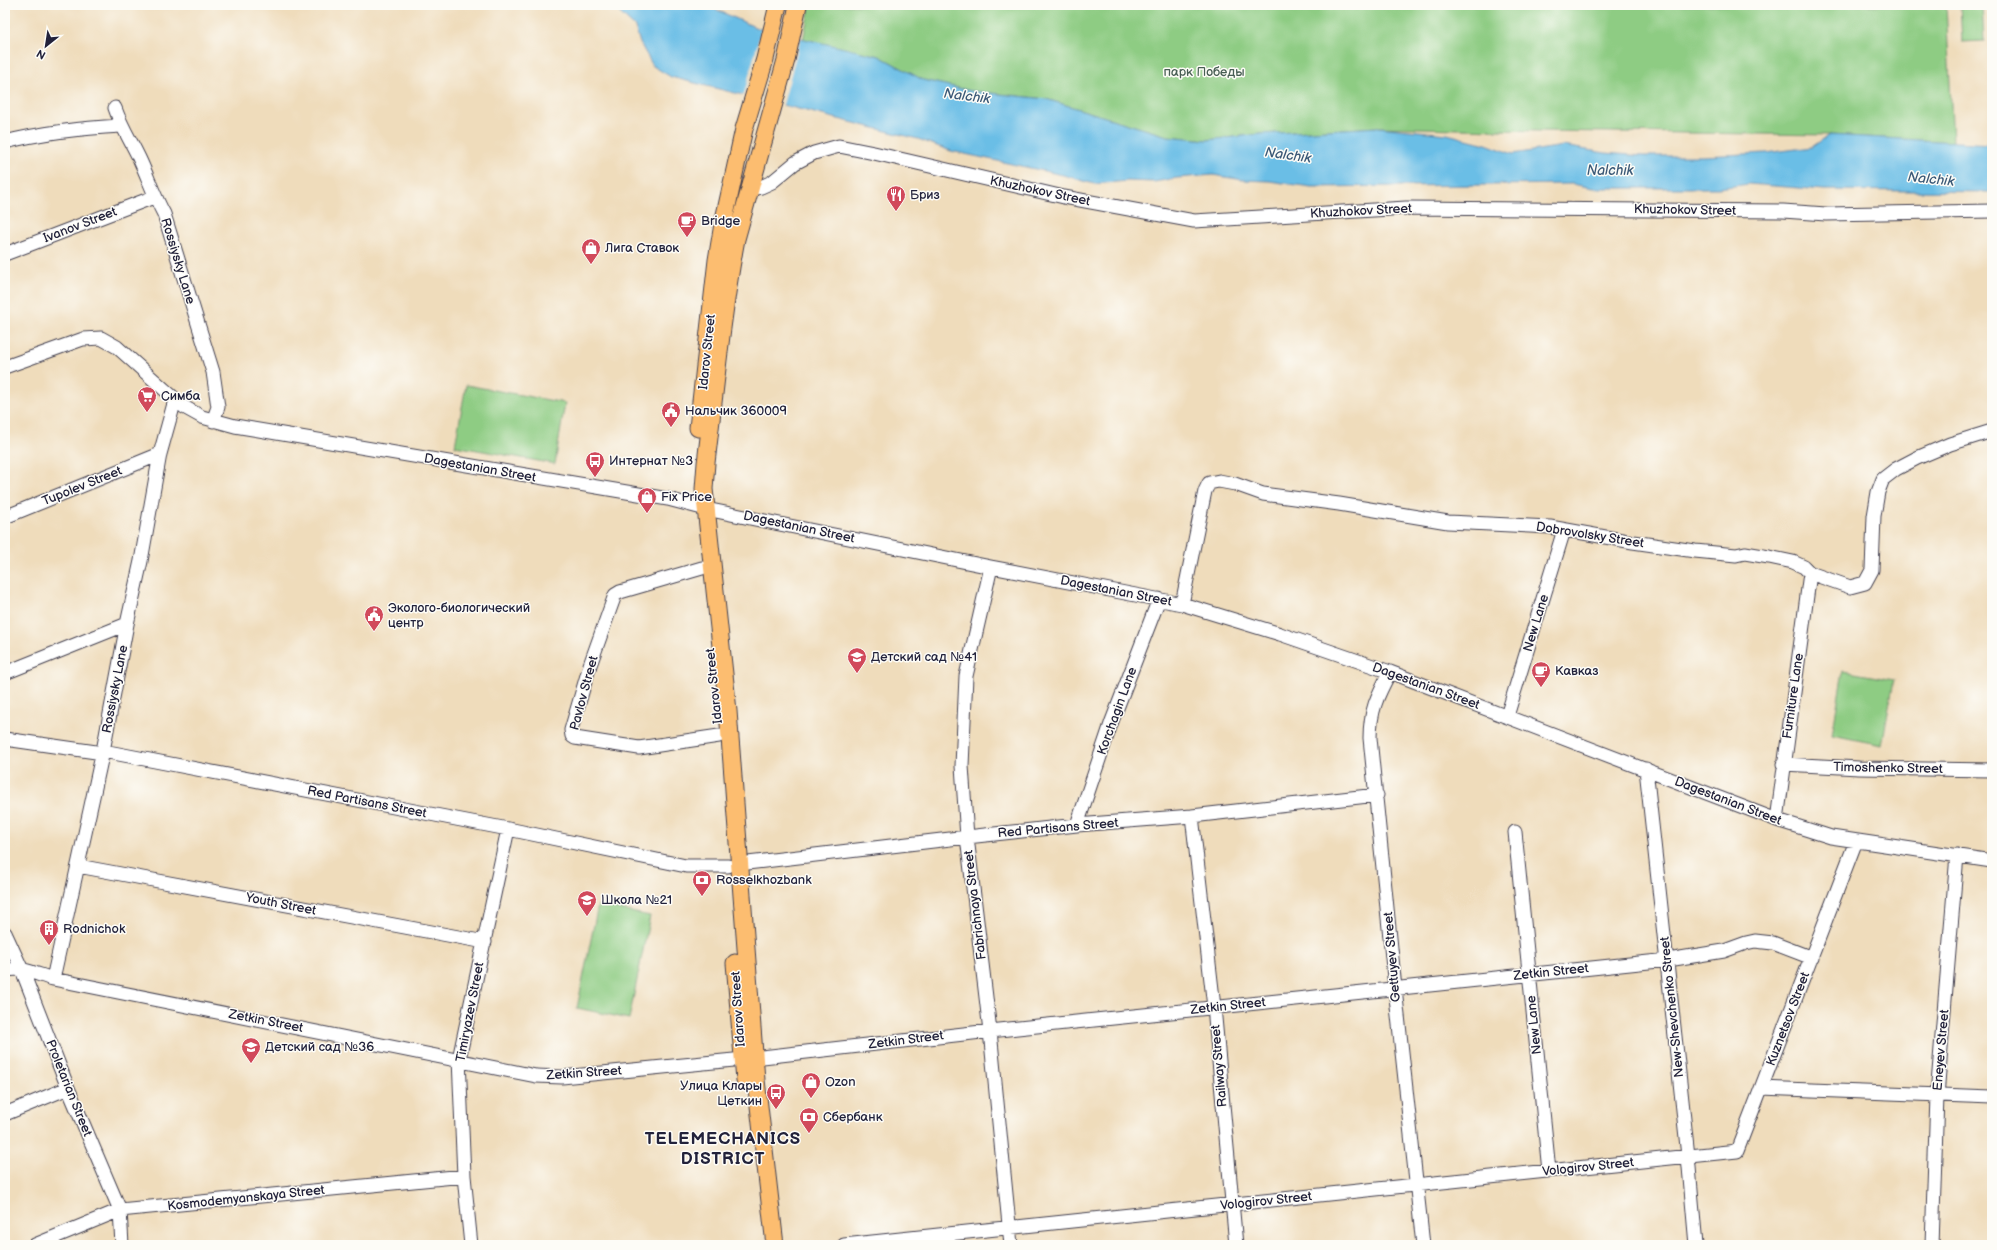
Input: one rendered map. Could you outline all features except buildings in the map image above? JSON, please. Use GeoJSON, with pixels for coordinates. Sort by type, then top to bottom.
{"type":"FeatureCollection","features":[{"type":"Feature","properties":{"kind":"main road","name":"Idarov Street"},"geometry":{"type":"LineString","coordinates":[[733,865],[728,711],[700,507],[694,483],[695,455],[717,260],[744,129],[765,59],[778,5]]}},
{"type":"Feature","properties":{"kind":"main road","name":"Idarov Street"},"geometry":{"type":"LineString","coordinates":[[764,1245],[733,865],[702,568],[700,507],[725,301],[736,239],[764,134],[786,60],[798,7]]}},
{"type":"Feature","properties":{"kind":"main road","name":"Idarov Street"},"geometry":{"type":"LineString","coordinates":[[748,1058],[775,1245]]}},
{"type":"Feature","properties":{"kind":"street","name":"Rossiysky Lane"},"geometry":{"type":"LineString","coordinates":[[115,108],[121,126],[139,158],[154,197],[164,214],[213,372],[218,407],[213,420]]}},
{"type":"Feature","properties":{"kind":"street"},"geometry":{"type":"LineString","coordinates":[[5,142],[40,133],[73,128],[121,126]]}},
{"type":"Feature","properties":{"kind":"street","name":"Khuzhokov Street"},"geometry":{"type":"LineString","coordinates":[[750,189],[761,187],[772,182],[795,163],[814,152],[839,146],[1064,197],[1194,221],[1406,208],[1783,211],[1826,214],[1992,211]]}},
{"type":"Feature","properties":{"kind":"street","name":"Ivanov Street"},"geometry":{"type":"LineString","coordinates":[[5,254],[154,197]]}},
{"type":"Feature","properties":{"kind":"street","name":"Dagestanian Street"},"geometry":{"type":"LineString","coordinates":[[5,367],[83,339],[101,338],[117,347],[175,400],[197,414],[213,420],[242,427],[668,499],[700,507],[992,567],[1159,598],[1280,634],[1390,672],[1777,820],[1831,836],[1856,841],[1992,860]]}},
{"type":"Feature","properties":{"kind":"street","name":"Rossiysky Lane"},"geometry":{"type":"LineString","coordinates":[[53,979],[103,751],[127,624],[141,561],[160,454],[175,400]]}},
{"type":"Feature","properties":{"kind":"street","name":"Dobrovolsky Street"},"geometry":{"type":"LineString","coordinates":[[1182,604],[1205,491],[1209,483],[1219,481],[1235,484],[1263,494],[1339,504],[1448,522],[1550,527],[1695,551],[1736,555],[1745,553],[1770,557],[1794,562],[1804,567],[1810,573],[1850,587],[1865,583],[1872,570],[1874,516],[1878,492],[1883,479],[1896,469],[1917,458],[1950,444],[1992,431]]}},
{"type":"Feature","properties":{"kind":"street","name":"Tupolev Street"},"geometry":{"type":"LineString","coordinates":[[5,517],[160,454]]}},
{"type":"Feature","properties":{"kind":"street","name":"New Lane"},"geometry":{"type":"LineString","coordinates":[[1507,716],[1564,530]]}},
{"type":"Feature","properties":{"kind":"street","name":"Fabrichnaya Street"},"geometry":{"type":"LineString","coordinates":[[992,567],[966,676],[962,766],[967,837],[990,1031],[1011,1245]]}},
{"type":"Feature","properties":{"kind":"street","name":"Pavlov Street"},"geometry":{"type":"LineString","coordinates":[[702,568],[620,592],[615,595],[590,665],[571,730],[572,736],[575,738],[639,748],[719,736]]}},
{"type":"Feature","properties":{"kind":"street","name":"Furniture Lane"},"geometry":{"type":"LineString","coordinates":[[1777,820],[1783,764],[1810,573]]}},
{"type":"Feature","properties":{"kind":"street","name":"Korchagin Lane"},"geometry":{"type":"LineString","coordinates":[[1077,825],[1112,721],[1159,598]]}},
{"type":"Feature","properties":{"kind":"street"},"geometry":{"type":"LineString","coordinates":[[5,673],[127,624]]}},
{"type":"Feature","properties":{"kind":"street","name":"Gettuyev Street"},"geometry":{"type":"LineString","coordinates":[[1390,672],[1376,698],[1370,721],[1370,738],[1423,1245]]}},
{"type":"Feature","properties":{"kind":"street","name":"Red Partisans Street"},"geometry":{"type":"LineString","coordinates":[[5,739],[96,752],[103,751],[686,866],[733,865],[1077,825],[1192,816],[1377,795]]}},
{"type":"Feature","properties":{"kind":"street","name":"Timoshenko Street"},"geometry":{"type":"LineString","coordinates":[[1783,764],[1859,768],[1992,770]]}},
{"type":"Feature","properties":{"kind":"street","name":"New-Shevchenko Street"},"geometry":{"type":"LineString","coordinates":[[1646,769],[1668,960],[1696,1245]]}},
{"type":"Feature","properties":{"kind":"street","name":"Railway Street"},"geometry":{"type":"LineString","coordinates":[[1192,816],[1214,1007],[1231,1204],[1236,1245]]}},
{"type":"Feature","properties":{"kind":"street","name":"Timiryazev Street"},"geometry":{"type":"LineString","coordinates":[[471,1245],[464,1176],[459,1059],[508,830]]}},
{"type":"Feature","properties":{"kind":"street","name":"New Lane"},"geometry":{"type":"LineString","coordinates":[[1515,832],[1549,1171]]}},
{"type":"Feature","properties":{"kind":"street","name":"Kuznetsov Street"},"geometry":{"type":"LineString","coordinates":[[1688,1156],[1737,1151],[1856,841]]}},
{"type":"Feature","properties":{"kind":"street","name":"Eneyev Street"},"geometry":{"type":"LineString","coordinates":[[1932,1245],[1937,1096],[1957,855]]}},
{"type":"Feature","properties":{"kind":"street","name":"Youth Street"},"geometry":{"type":"LineString","coordinates":[[78,866],[484,942]]}},
{"type":"Feature","properties":{"kind":"street","name":"Proletarian Street"},"geometry":{"type":"LineString","coordinates":[[5,933],[22,970],[68,1088],[120,1210],[122,1245]]}},
{"type":"Feature","properties":{"kind":"street","name":"Zetkin Street"},"geometry":{"type":"LineString","coordinates":[[5,972],[12,969],[22,970],[53,979],[549,1077],[748,1058],[1214,1007],[1668,960],[1724,951],[1756,941],[1773,943],[1812,958]]}},
{"type":"Feature","properties":{"kind":"street"},"geometry":{"type":"LineString","coordinates":[[5,1114],[68,1088]]}},
{"type":"Feature","properties":{"kind":"street"},"geometry":{"type":"LineString","coordinates":[[1762,1088],[1992,1097]]}},
{"type":"Feature","properties":{"kind":"street","name":"Vologirov Street"},"geometry":{"type":"LineString","coordinates":[[844,1245],[1688,1156]]}},
{"type":"Feature","properties":{"kind":"street","name":"Kosmodemyanskaya Street"},"geometry":{"type":"LineString","coordinates":[[35,1245],[120,1210],[464,1176]]}},
{"type":"Feature","properties":{"kind":"green space","name":"парк Победы"},"geometry":{"type":"Polygon","coordinates":[[[810,5],[1946,5],[1953,142],[1829,135],[1378,127],[1261,134],[1207,140],[1167,136],[1046,99],[971,91],[923,80],[879,56],[803,40],[810,5]]]}},
{"type":"Feature","properties":{"kind":"green space"},"geometry":{"type":"Polygon","coordinates":[[[1960,5],[1982,5],[1984,41],[1962,42],[1960,5]]]}},
{"type":"Feature","properties":{"kind":"green space"},"geometry":{"type":"Polygon","coordinates":[[[466,385],[565,403],[555,464],[455,446],[466,385]]]}},
{"type":"Feature","properties":{"kind":"green space"},"geometry":{"type":"Polygon","coordinates":[[[1843,671],[1894,680],[1882,745],[1832,735],[1843,671]]]}},
{"type":"Feature","properties":{"kind":"green space"},"geometry":{"type":"Polygon","coordinates":[[[598,905],[650,916],[629,1019],[577,1008],[598,905]]]}},
{"type":"Feature","properties":{"kind":"water","name":"Nalchik"},"geometry":{"type":"Polygon","coordinates":[[[611,5],[706,5],[757,28],[879,56],[923,80],[971,91],[1046,99],[1167,136],[1207,140],[1261,134],[1378,127],[1447,134],[1486,144],[1513,154],[1563,146],[1605,153],[1643,156],[1703,156],[1766,153],[1812,147],[1829,135],[1992,144],[1992,192],[1824,190],[1749,184],[1718,188],[1593,188],[1572,184],[1311,187],[1269,181],[1243,180],[1213,175],[1177,178],[1154,182],[1128,181],[1094,184],[1063,175],[951,151],[918,139],[671,77],[653,66],[640,43],[635,27],[611,5]]]}},
{"type":"Feature","properties":{"kind":"pier"},"geometry":{"type":"Polygon","coordinates":[[[762,27],[801,37],[782,108],[743,98],[762,27]]]}},
{"type":"Feature","properties":{"kind":"place","name":"Бриз"},"geometry":{"type":"Point","coordinates":[896,212]}},
{"type":"Feature","properties":{"kind":"place","name":"Bridge"},"geometry":{"type":"Point","coordinates":[687,238]}},
{"type":"Feature","properties":{"kind":"place","name":"Лига Ставок"},"geometry":{"type":"Point","coordinates":[591,265]}},
{"type":"Feature","properties":{"kind":"place","name":"Симба"},"geometry":{"type":"Point","coordinates":[147,413]}},
{"type":"Feature","properties":{"kind":"place","name":"Нальчик 360009"},"geometry":{"type":"Point","coordinates":[671,428]}},
{"type":"Feature","properties":{"kind":"place","name":"Интернат №3"},"geometry":{"type":"Point","coordinates":[595,478]}},
{"type":"Feature","properties":{"kind":"place","name":"Fix Price"},"geometry":{"type":"Point","coordinates":[647,514]}},
{"type":"Feature","properties":{"kind":"place","name":"Эколого-биологический центр"},"geometry":{"type":"Point","coordinates":[374,632]}},
{"type":"Feature","properties":{"kind":"place","name":"Детский сад №41"},"geometry":{"type":"Point","coordinates":[857,674]}},
{"type":"Feature","properties":{"kind":"place","name":"Кавказ"},"geometry":{"type":"Point","coordinates":[1541,688]}},
{"type":"Feature","properties":{"kind":"place","name":"Rosselkhozbank"},"geometry":{"type":"Point","coordinates":[702,897]}},
{"type":"Feature","properties":{"kind":"place","name":"Школа №21"},"geometry":{"type":"Point","coordinates":[587,917]}},
{"type":"Feature","properties":{"kind":"place","name":"Rodnichok"},"geometry":{"type":"Point","coordinates":[49,946]}},
{"type":"Feature","properties":{"kind":"place","name":"Детский сад №36"},"geometry":{"type":"Point","coordinates":[251,1064]}},
{"type":"Feature","properties":{"kind":"place","name":"Ozon"},"geometry":{"type":"Point","coordinates":[811,1099]}},
{"type":"Feature","properties":{"kind":"place","name":"Улица Клары Цеткин"},"geometry":{"type":"Point","coordinates":[776,1110]}},
{"type":"Feature","properties":{"kind":"place","name":"Сбербанк"},"geometry":{"type":"Point","coordinates":[809,1134]}},
{"type":"Feature","properties":{"kind":"district","name":"TELEMECHANICS DISTRICT"},"geometry":{"type":"Point","coordinates":[723,1149]}}]}
